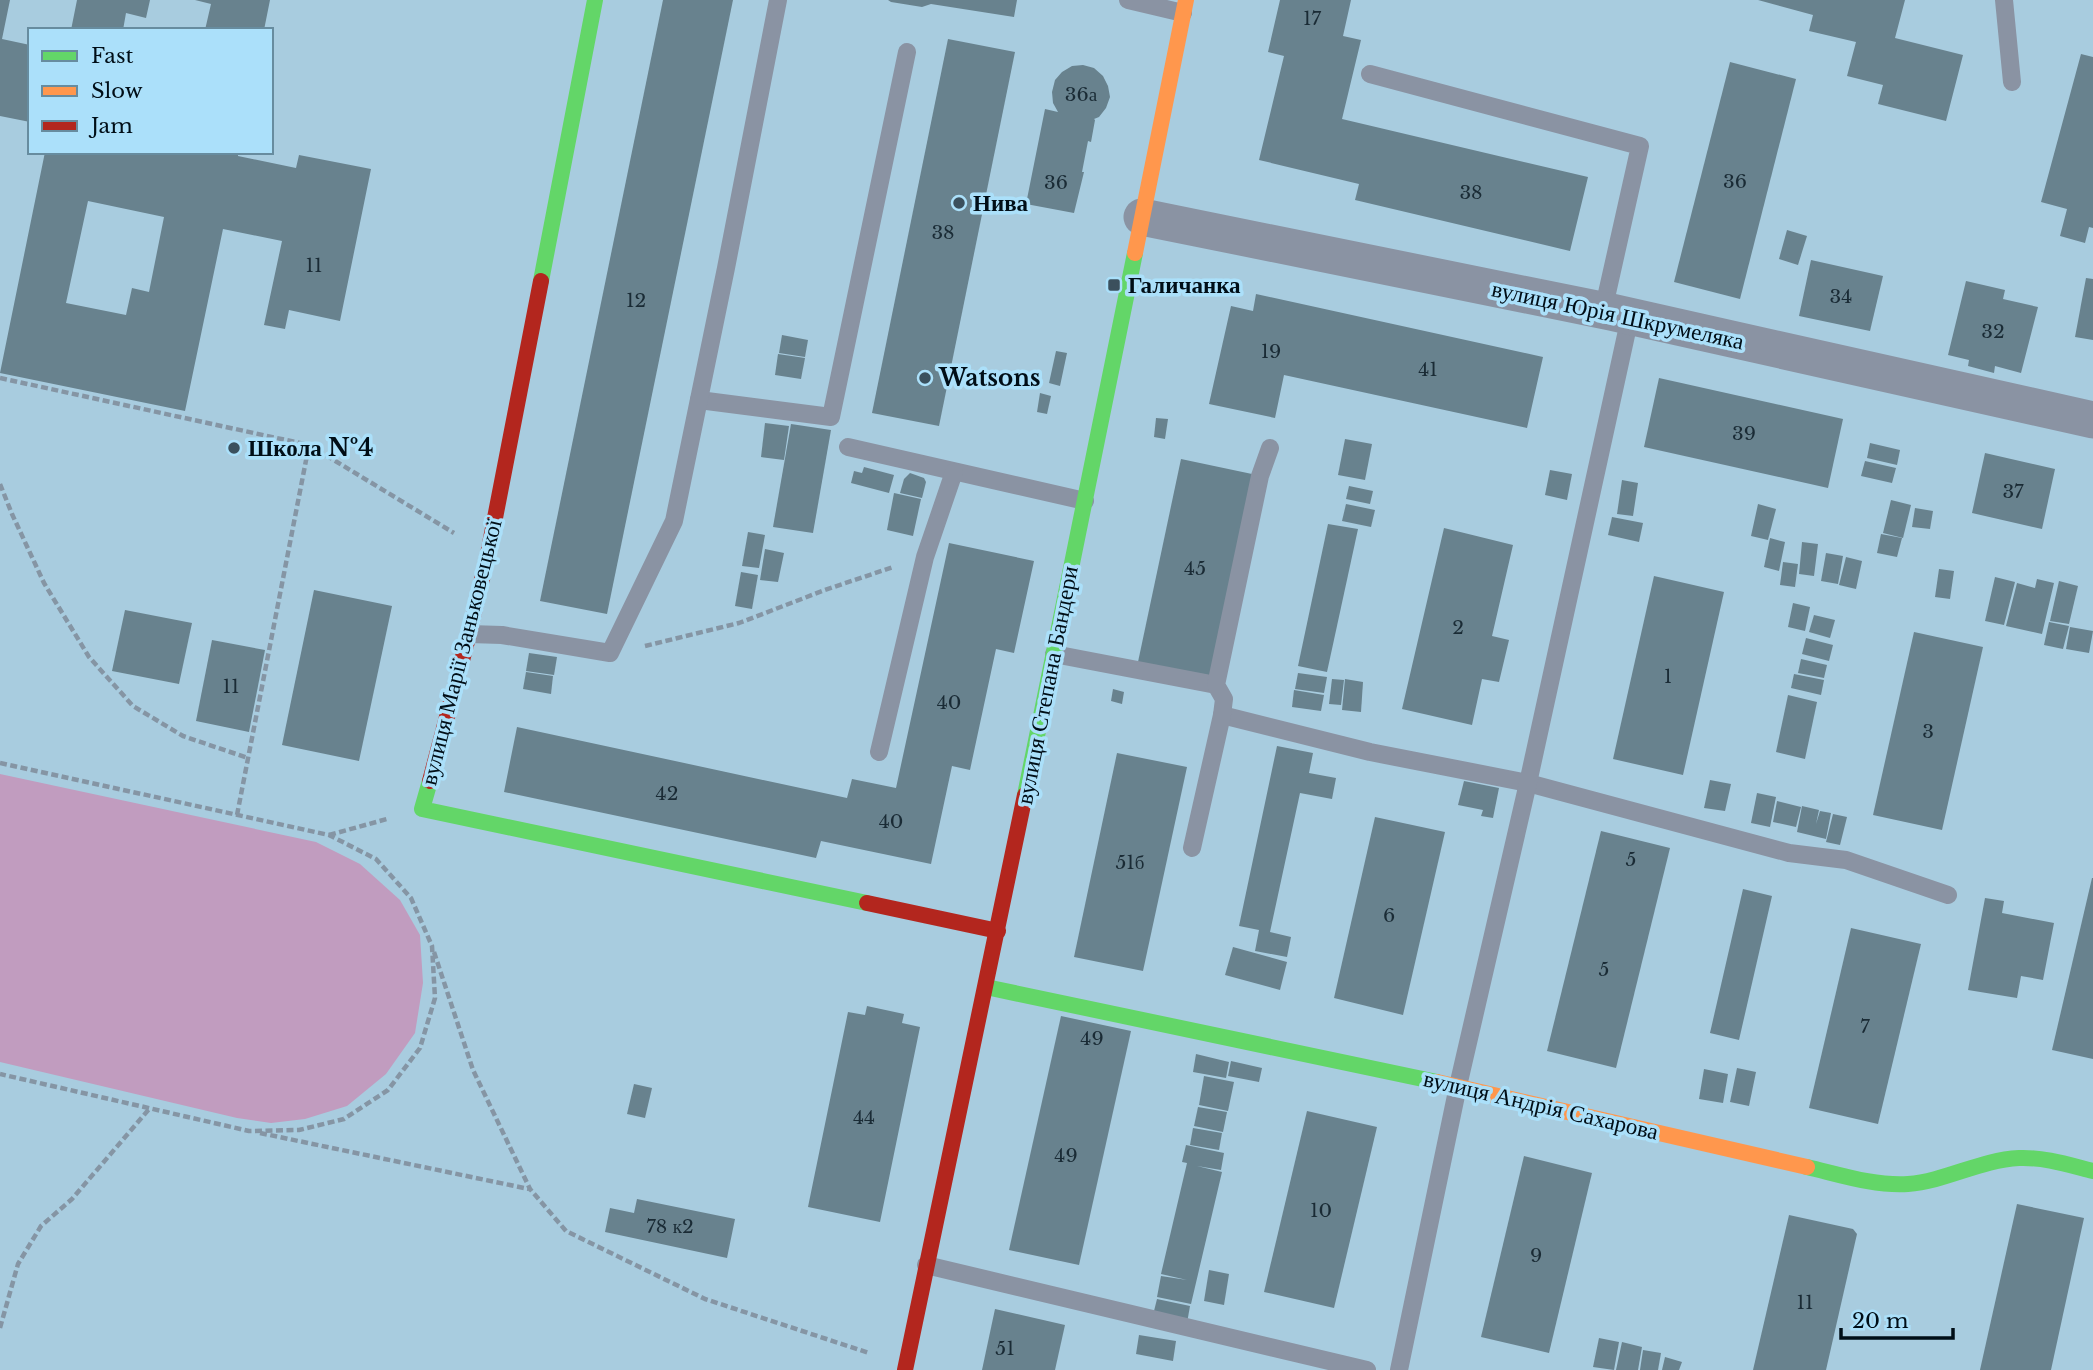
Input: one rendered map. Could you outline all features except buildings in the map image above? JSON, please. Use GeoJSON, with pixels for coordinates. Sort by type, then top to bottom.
{"type":"FeatureCollection","features":[{"type":"Feature","properties":{"kind":"street","name":"вулиця Марії Заньковецької"},"geometry":{"type":"LineString","coordinates":[[595,0],[488,554],[470,634],[422,809],[998,931]]}},
{"type":"Feature","properties":{"kind":"street","name":"вулиця Степана Бандери"},"geometry":{"type":"LineString","coordinates":[[906,1368],[998,931],[1185,7]]}},
{"type":"Feature","properties":{"kind":"street","name":"вулиця Юрія Шкрумеляка"},"geometry":{"type":"LineString","coordinates":[[1143,217],[1616,314],[2093,420]]}},
{"type":"Feature","properties":{"kind":"street","name":"вулиця Андрія Сахарова"},"geometry":{"type":"LineString","coordinates":[[986,987],[1458,1086],[1876,1183],[1896,1186],[1923,1183],[1993,1161],[2019,1157],[2093,1171]]}},
{"type":"Feature","properties":{"kind":"lane"},"geometry":{"type":"LineString","coordinates":[[470,634],[502,635],[610,653],[674,522],[778,0]]}},
{"type":"Feature","properties":{"kind":"lane"},"geometry":{"type":"LineString","coordinates":[[1128,0],[1185,7]]}},
{"type":"Feature","properties":{"kind":"lane"},"geometry":{"type":"LineString","coordinates":[[2004,0],[2012,82]]}},
{"type":"Feature","properties":{"kind":"lane"},"geometry":{"type":"LineString","coordinates":[[699,400],[831,417],[907,51]]}},
{"type":"Feature","properties":{"kind":"lane"},"geometry":{"type":"LineString","coordinates":[[1370,75],[1640,146],[1616,314],[1528,783],[1458,1086],[1399,1370]]}},
{"type":"Feature","properties":{"kind":"lane"},"geometry":{"type":"LineString","coordinates":[[848,447],[1085,501]]}},
{"type":"Feature","properties":{"kind":"lane"},"geometry":{"type":"LineString","coordinates":[[1192,848],[1222,715],[1224,699],[1216,685],[1261,476],[1270,448]]}},
{"type":"Feature","properties":{"kind":"lane"},"geometry":{"type":"LineString","coordinates":[[879,752],[925,557],[954,472]]}},
{"type":"Feature","properties":{"kind":"lane"},"geometry":{"type":"LineString","coordinates":[[1054,654],[1216,685]]}},
{"type":"Feature","properties":{"kind":"lane"},"geometry":{"type":"LineString","coordinates":[[1222,715],[1370,752],[1528,783],[1789,853],[1846,860],[1948,895]]}},
{"type":"Feature","properties":{"kind":"lane"},"geometry":{"type":"LineString","coordinates":[[926,1265],[1367,1370]]}},
{"type":"Feature","properties":{"kind":"path"},"geometry":{"type":"LineString","coordinates":[[0,378],[309,445],[488,554]]}},
{"type":"Feature","properties":{"kind":"path"},"geometry":{"type":"LineString","coordinates":[[237,815],[309,445]]}},
{"type":"Feature","properties":{"kind":"path"},"geometry":{"type":"LineString","coordinates":[[0,484],[44,583],[89,657],[133,706],[183,736],[247,758]]}},
{"type":"Feature","properties":{"kind":"path"},"geometry":{"type":"LineString","coordinates":[[610,653],[739,623],[825,590],[925,557]]}},
{"type":"Feature","properties":{"kind":"path"},"geometry":{"type":"LineString","coordinates":[[0,764],[329,835],[376,859],[411,898],[432,946],[473,1070],[530,1189],[566,1231],[705,1299],[906,1368]]}},
{"type":"Feature","properties":{"kind":"path"},"geometry":{"type":"LineString","coordinates":[[329,835],[422,809]]}},
{"type":"Feature","properties":{"kind":"path"},"geometry":{"type":"LineString","coordinates":[[249,1130],[299,1130],[344,1119],[388,1090],[420,1048],[435,998],[432,946]]}},
{"type":"Feature","properties":{"kind":"path"},"geometry":{"type":"LineString","coordinates":[[0,1074],[530,1189]]}},
{"type":"Feature","properties":{"kind":"path"},"geometry":{"type":"LineString","coordinates":[[0,1328],[18,1264],[41,1226],[72,1199],[150,1108]]}},
{"type":"Feature","properties":{"kind":"shaded area"},"geometry":{"type":"Polygon","coordinates":[[[0,774],[316,842],[360,864],[400,900],[420,935],[423,983],[415,1033],[386,1074],[347,1106],[305,1119],[271,1123],[237,1118],[0,1062],[0,774]]]}},
{"type":"Feature","properties":{"kind":"traffic: fast"},"geometry":{"type":"LineString","coordinates":[[541,281],[595,0]]}},
{"type":"Feature","properties":{"kind":"traffic: fast"},"geometry":{"type":"LineString","coordinates":[[1025,795],[1135,253]]}},
{"type":"Feature","properties":{"kind":"traffic: fast"},"geometry":{"type":"LineString","coordinates":[[430,781],[422,809],[867,903]]}},
{"type":"Feature","properties":{"kind":"traffic: fast"},"geometry":{"type":"LineString","coordinates":[[986,987],[1437,1082]]}},
{"type":"Feature","properties":{"kind":"traffic: fast"},"geometry":{"type":"LineString","coordinates":[[1807,1167],[1857,1179],[1895,1184],[1922,1182],[1991,1162],[2019,1158],[2047,1160],[2093,1171]]}},
{"type":"Feature","properties":{"kind":"traffic: slow"},"geometry":{"type":"LineString","coordinates":[[1135,253],[1186,0]]}},
{"type":"Feature","properties":{"kind":"traffic: slow"},"geometry":{"type":"LineString","coordinates":[[1437,1082],[1807,1167]]}},
{"type":"Feature","properties":{"kind":"traffic: jam"},"geometry":{"type":"LineString","coordinates":[[430,781],[488,554],[541,281]]}},
{"type":"Feature","properties":{"kind":"traffic: jam"},"geometry":{"type":"LineString","coordinates":[[905,1370],[1025,795]]}},
{"type":"Feature","properties":{"kind":"traffic: jam"},"geometry":{"type":"LineString","coordinates":[[867,903],[998,931]]}},
{"type":"Feature","properties":{"kind":"place","name":"Нива"},"geometry":{"type":"Point","coordinates":[959,203]}},
{"type":"Feature","properties":{"kind":"place","name":"Галичанка"},"geometry":{"type":"Point","coordinates":[1114,285]}},
{"type":"Feature","properties":{"kind":"place","name":"Watsons"},"geometry":{"type":"Point","coordinates":[925,378]}},
{"type":"Feature","properties":{"kind":"place","name":"Школа №4"},"geometry":{"type":"Point","coordinates":[234,448]}}]}
